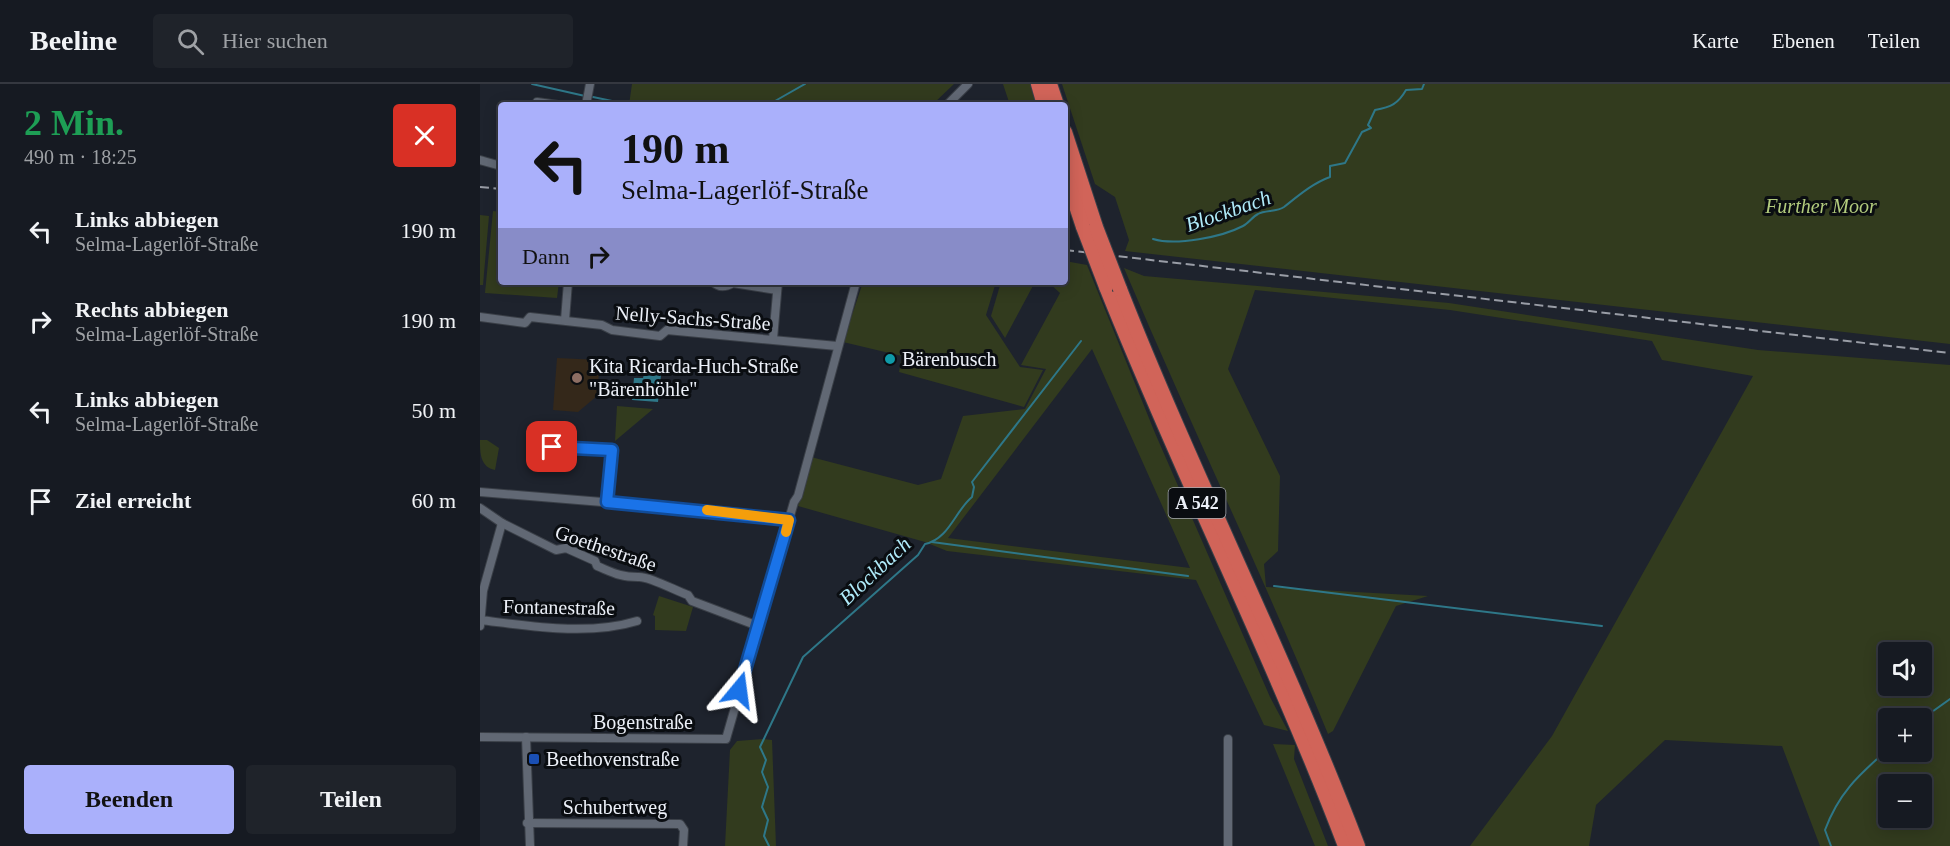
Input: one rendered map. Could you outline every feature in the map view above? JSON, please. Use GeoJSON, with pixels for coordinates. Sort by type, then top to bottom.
{"type":"FeatureCollection","features":[{"type":"Feature","properties":{"kind":"highway"},"geometry":{"type":"LineString","coordinates":[[1038,84],[1043,102]]}},
{"type":"Feature","properties":{"kind":"highway"},"geometry":{"type":"LineString","coordinates":[[1050,84],[1056,102]]}},
{"type":"Feature","properties":{"kind":"highway","name":"A 542"},"geometry":{"type":"LineString","coordinates":[[1068,143],[1090,227]]}},
{"type":"Feature","properties":{"kind":"highway","name":"A 542"},"geometry":{"type":"LineString","coordinates":[[1068,179],[1317,758],[1358,846]]}},
{"type":"Feature","properties":{"kind":"highway","name":"A 542"},"geometry":{"type":"LineString","coordinates":[[1317,758],[1345,846]]}},
{"type":"Feature","properties":{"kind":"street"},"geometry":{"type":"LineString","coordinates":[[587,102],[590,84]]}},
{"type":"Feature","properties":{"kind":"street"},"geometry":{"type":"LineString","coordinates":[[950,102],[968,84]]}},
{"type":"Feature","properties":{"kind":"street"},"geometry":{"type":"LineString","coordinates":[[480,160],[498,165]]}},
{"type":"Feature","properties":{"kind":"street"},"geometry":{"type":"LineString","coordinates":[[565,320],[568,285]]}},
{"type":"Feature","properties":{"kind":"street"},"geometry":{"type":"LineString","coordinates":[[743,285],[752,288],[778,286],[773,339]]}},
{"type":"Feature","properties":{"kind":"street","name":"Bogenstraße"},"geometry":{"type":"LineString","coordinates":[[480,737],[726,738],[789,520],[801,486],[855,285]]}},
{"type":"Feature","properties":{"kind":"street","name":"Nelly-Sachs-Straße"},"geometry":{"type":"LineString","coordinates":[[480,317],[524,323],[530,317],[565,320],[602,325],[612,330],[660,336],[667,330],[837,346]]}},
{"type":"Feature","properties":{"kind":"street"},"geometry":{"type":"LineString","coordinates":[[552,447],[612,450],[607,502]]}},
{"type":"Feature","properties":{"kind":"street"},"geometry":{"type":"LineString","coordinates":[[480,492],[789,520]]}},
{"type":"Feature","properties":{"kind":"street","name":"Goethestraße"},"geometry":{"type":"LineString","coordinates":[[480,508],[502,523],[556,550],[566,548],[590,558],[597,566],[631,579],[638,576],[688,595],[692,601],[758,626]]}},
{"type":"Feature","properties":{"kind":"street"},"geometry":{"type":"LineString","coordinates":[[480,626],[483,591],[502,523]]}},
{"type":"Feature","properties":{"kind":"street","name":"Fontanestraße"},"geometry":{"type":"LineString","coordinates":[[480,620],[537,627],[621,626],[637,621]]}},
{"type":"Feature","properties":{"kind":"street"},"geometry":{"type":"LineString","coordinates":[[526,737],[527,823],[530,846]]}},
{"type":"Feature","properties":{"kind":"street"},"geometry":{"type":"LineString","coordinates":[[1228,739],[1228,846]]}},
{"type":"Feature","properties":{"kind":"street","name":"Schubertweg"},"geometry":{"type":"LineString","coordinates":[[527,823],[680,824],[684,831],[683,846]]}},
{"type":"Feature","properties":{"kind":"shaded area","name":"Kita Ricarda-Huch-Straße \"Bärenhöhle\""},"geometry":{"type":"Polygon","coordinates":[[[557,358],[600,360],[597,396],[578,412],[553,410],[557,358]]]}},
{"type":"Feature","properties":{"kind":"green space"},"geometry":{"type":"Polygon","coordinates":[[[632,84],[954,84],[935,102],[629,102],[632,84]]]}},
{"type":"Feature","properties":{"kind":"green space"},"geometry":{"type":"Polygon","coordinates":[[[1003,84],[1030,84],[1035,102],[1009,102],[1003,84]]]}},
{"type":"Feature","properties":{"kind":"green space","name":"Further Moor"},"geometry":{"type":"Polygon","coordinates":[[[1062,84],[1950,84],[1950,344],[1125,251],[1129,240],[1115,197],[1095,184],[1062,84]]]}},
{"type":"Feature","properties":{"kind":"green space"},"geometry":{"type":"Polygon","coordinates":[[[493,211],[498,212],[498,285],[559,285],[557,298],[485,293],[493,211]]]}},
{"type":"Feature","properties":{"kind":"green space"},"geometry":{"type":"Polygon","coordinates":[[[480,215],[489,216],[483,285],[480,285],[480,215]]]}},
{"type":"Feature","properties":{"kind":"green space"},"geometry":{"type":"Polygon","coordinates":[[[1068,262],[1087,265],[1155,433],[1270,697],[1288,731],[1264,725],[1196,580],[947,551],[925,542],[798,506],[811,457],[918,485],[941,479],[963,416],[1025,409],[1046,369],[1021,365],[1060,293],[1051,285],[1068,285],[1068,262]],[[1092,349],[948,538],[1190,568],[1092,349]]]}},
{"type":"Feature","properties":{"kind":"green space"},"geometry":{"type":"Polygon","coordinates":[[[1124,268],[1144,276],[1449,303],[1758,350],[1950,365],[1950,846],[1820,846],[1782,746],[1665,740],[1596,805],[1589,846],[1470,846],[1552,736],[1753,376],[1662,360],[1652,341],[1450,310],[1255,290],[1228,369],[1280,476],[1278,551],[1264,564],[1266,587],[1428,596],[1396,606],[1333,731],[1328,734],[1124,268]]]}},
{"type":"Feature","properties":{"kind":"green space"},"geometry":{"type":"Polygon","coordinates":[[[862,285],[995,285],[986,315],[1020,367],[1043,370],[1024,407],[899,372],[902,356],[843,342],[862,285]]]}},
{"type":"Feature","properties":{"kind":"green space"},"geometry":{"type":"Polygon","coordinates":[[[1000,285],[1033,285],[1005,338],[991,316],[1000,285]]]}},
{"type":"Feature","properties":{"kind":"green space"},"geometry":{"type":"Polygon","coordinates":[[[617,406],[653,409],[615,441],[617,406]]]}},
{"type":"Feature","properties":{"kind":"green space"},"geometry":{"type":"Polygon","coordinates":[[[480,440],[487,440],[499,448],[495,470],[484,463],[480,440]]]}},
{"type":"Feature","properties":{"kind":"green space"},"geometry":{"type":"Polygon","coordinates":[[[659,596],[693,607],[686,631],[655,630],[655,616],[653,615],[659,596]]]}},
{"type":"Feature","properties":{"kind":"green space"},"geometry":{"type":"Polygon","coordinates":[[[772,740],[776,846],[725,846],[730,750],[737,741],[772,740]]]}},
{"type":"Feature","properties":{"kind":"green space"},"geometry":{"type":"Polygon","coordinates":[[[1273,744],[1295,745],[1294,759],[1328,846],[1315,846],[1273,744]]]}},
{"type":"Feature","properties":{"kind":"water"},"geometry":{"type":"Polygon","coordinates":[[[644,374],[661,375],[658,402],[632,400],[634,378],[643,378],[644,374]]]}},
{"type":"Feature","properties":{"kind":"waterway"},"geometry":{"type":"LineString","coordinates":[[532,84],[585,96]]}},
{"type":"Feature","properties":{"kind":"waterway"},"geometry":{"type":"LineString","coordinates":[[773,102],[805,84]]}},
{"type":"Feature","properties":{"kind":"waterway","name":"Blockbach"},"geometry":{"type":"LineString","coordinates":[[1153,239],[1186,241],[1211,237],[1243,226],[1256,215],[1284,207],[1312,186],[1330,177],[1330,166],[1345,163],[1362,132],[1371,128],[1368,125],[1375,110],[1393,104],[1406,90],[1422,89],[1424,84]]}},
{"type":"Feature","properties":{"kind":"waterway"},"geometry":{"type":"LineString","coordinates":[[593,97],[617,102]]}},
{"type":"Feature","properties":{"kind":"waterway","name":"Blockbach"},"geometry":{"type":"LineString","coordinates":[[769,846],[764,836],[768,820],[762,807],[768,787],[762,772],[766,760],[760,747],[803,657],[918,555],[925,544],[940,537],[946,531],[972,497],[974,487],[972,482],[1081,341]]}},
{"type":"Feature","properties":{"kind":"waterway"},"geometry":{"type":"LineString","coordinates":[[932,542],[1188,576]]}},
{"type":"Feature","properties":{"kind":"waterway"},"geometry":{"type":"LineString","coordinates":[[1274,586],[1602,626]]}},
{"type":"Feature","properties":{"kind":"waterway"},"geometry":{"type":"LineString","coordinates":[[1932,712],[1950,699]]}},
{"type":"Feature","properties":{"kind":"waterway"},"geometry":{"type":"LineString","coordinates":[[1831,846],[1825,830],[1837,805],[1851,785],[1878,758]]}},
{"type":"Feature","properties":{"kind":"railway"},"geometry":{"type":"LineString","coordinates":[[480,187],[498,189]]}},
{"type":"Feature","properties":{"kind":"railway"},"geometry":{"type":"LineString","coordinates":[[1068,250],[1950,353]]}},
{"type":"Feature","properties":{"kind":"slow traffic"},"geometry":{"type":"LineString","coordinates":[[707,510],[789,520],[786,532]]}},
{"type":"Feature","properties":{"kind":"place","name":"Bärenbusch"},"geometry":{"type":"Point","coordinates":[890,359]}},
{"type":"Feature","properties":{"kind":"place","name":"Kita Ricarda-Huch-Straße \"Bärenhöhle\""},"geometry":{"type":"Point","coordinates":[577,378]}},
{"type":"Feature","properties":{"kind":"place","name":"Beethovenstraße"},"geometry":{"type":"Point","coordinates":[534,759]}},
{"type":"Feature","properties":{"kind":"route"},"geometry":{"type":"LineString","coordinates":[[552,447],[553,445],[612,450],[607,502],[789,520],[739,690]]}}]}
